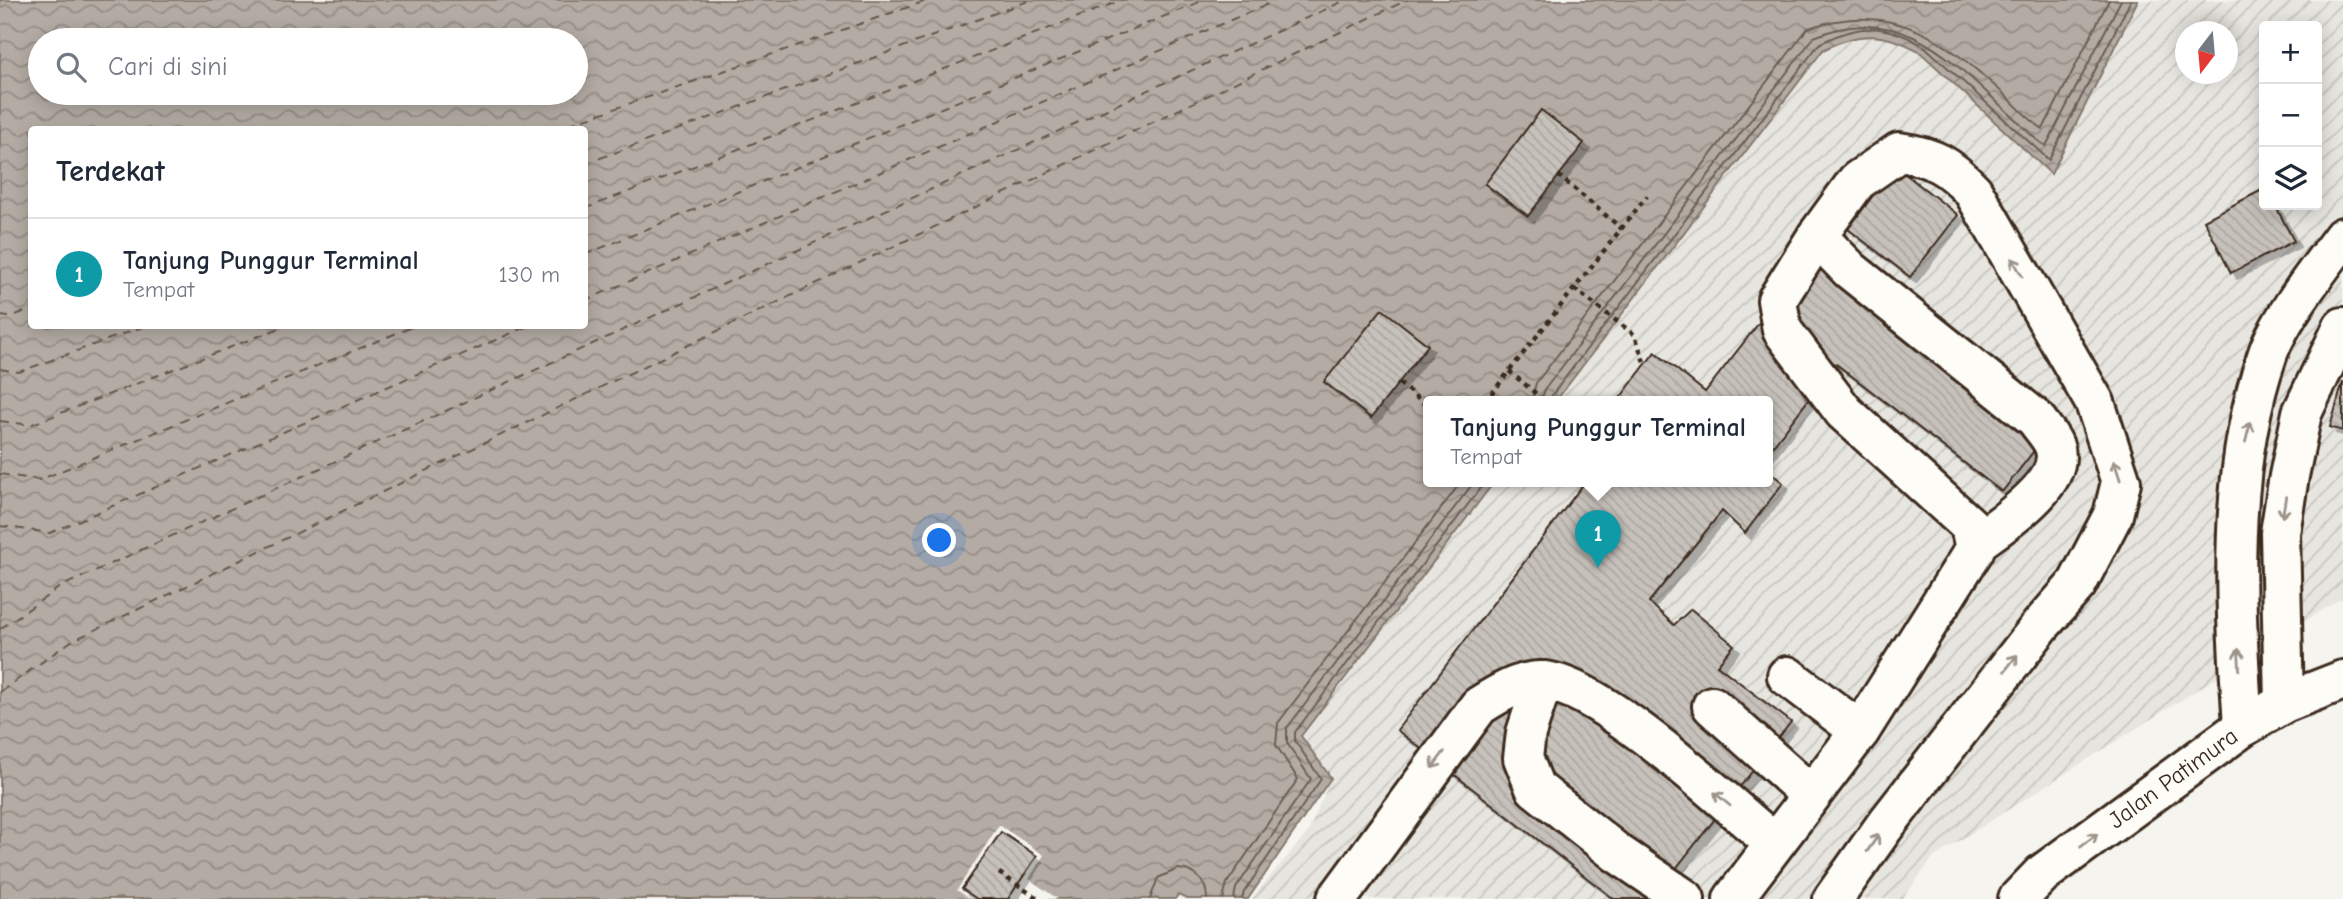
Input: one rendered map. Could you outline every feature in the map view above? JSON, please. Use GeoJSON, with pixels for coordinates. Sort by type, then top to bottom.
{"type":"FeatureCollection","features":[{"type":"Feature","properties":{"kind":"main road"},"geometry":{"type":"LineString","coordinates":[[1833,899],[1884,827],[2041,625],[2077,584],[2113,515],[2122,482],[2095,403],[1973,191],[1956,173],[1931,157],[1899,152],[1857,181],[1817,236],[1777,300],[1782,330],[1844,412],[1970,526],[1976,542]]}},
{"type":"Feature","properties":{"kind":"main road"},"geometry":{"type":"LineString","coordinates":[[1733,899],[1860,732],[1965,567],[1976,542],[2028,504],[2054,465],[2055,447],[2036,419],[1850,270],[1817,236]]}},
{"type":"Feature","properties":{"kind":"main road"},"geometry":{"type":"LineString","coordinates":[[2243,727],[2235,605],[2242,455],[2269,351],[2313,277],[2343,237]]}},
{"type":"Feature","properties":{"kind":"main road"},"geometry":{"type":"LineString","coordinates":[[2284,704],[2280,533],[2287,487],[2302,413],[2343,327]]}},
{"type":"Feature","properties":{"kind":"main road"},"geometry":{"type":"LineString","coordinates":[[1787,676],[1860,732]]}},
{"type":"Feature","properties":{"kind":"main road","name":"Jalan Patimura"},"geometry":{"type":"LineString","coordinates":[[2003,899],[2030,887],[2243,727],[2284,704],[2343,680]]}},
{"type":"Feature","properties":{"kind":"main road"},"geometry":{"type":"LineString","coordinates":[[1542,681],[1526,733],[1523,758],[1535,788],[1617,853],[1685,899]]}},
{"type":"Feature","properties":{"kind":"main road"},"geometry":{"type":"LineString","coordinates":[[1337,899],[1479,706],[1505,689],[1542,681],[1584,693],[1631,724],[1774,843]]}},
{"type":"Feature","properties":{"kind":"main road"},"geometry":{"type":"LineString","coordinates":[[1712,705],[1811,795]]}},
{"type":"Feature","properties":{"kind":"path"},"geometry":{"type":"LineString","coordinates":[[1558,175],[1622,229]]}},
{"type":"Feature","properties":{"kind":"path"},"geometry":{"type":"LineString","coordinates":[[1489,396],[1647,196]]}},
{"type":"Feature","properties":{"kind":"path"},"geometry":{"type":"LineString","coordinates":[[1574,289],[1634,335],[1645,365]]}},
{"type":"Feature","properties":{"kind":"path"},"geometry":{"type":"LineString","coordinates":[[1508,371],[1539,396]]}},
{"type":"Feature","properties":{"kind":"path"},"geometry":{"type":"LineString","coordinates":[[1398,383],[1423,403]]}},
{"type":"Feature","properties":{"kind":"path"},"geometry":{"type":"LineString","coordinates":[[999,873],[1039,899]]}},
{"type":"Feature","properties":{"kind":"shaded area"},"geometry":{"type":"Polygon","coordinates":[[[2138,0],[2343,0],[2343,597],[1934,857],[1902,899],[1251,899],[1308,832],[1331,778],[1301,737],[1490,487],[1773,487],[1773,396],[1560,396],[1823,50],[1845,38],[1871,34],[1897,39],[1919,51],[2051,174],[2138,0]]]}},
{"type":"Feature","properties":{"kind":"water"},"geometry":{"type":"Polygon","coordinates":[[[0,0],[2138,0],[2051,174],[1919,51],[1882,37],[1848,39],[1823,50],[1560,396],[1423,396],[1423,487],[1490,487],[1301,736],[1331,778],[1248,899],[1187,899],[1178,895],[1175,899],[0,899],[0,0]]]}},
{"type":"Feature","properties":{"kind":"pier"},"geometry":{"type":"Polygon","coordinates":[[[999,825],[1044,855],[1029,879],[1058,899],[970,899],[957,890],[999,825]]]}},
{"type":"Feature","properties":{"kind":"building"},"geometry":{"type":"Polygon","coordinates":[[[1541,110],[1584,143],[1528,216],[1485,184],[1541,110]]]}},
{"type":"Feature","properties":{"kind":"building"},"geometry":{"type":"Polygon","coordinates":[[[1895,166],[1958,215],[1910,277],[1848,229],[1895,166]]]}},
{"type":"Feature","properties":{"kind":"building"},"geometry":{"type":"Polygon","coordinates":[[[2259,192],[2259,210],[2278,210],[2294,241],[2231,273],[2204,220],[2259,192]]]}},
{"type":"Feature","properties":{"kind":"building"},"geometry":{"type":"Polygon","coordinates":[[[1826,237],[2060,417],[2002,492],[1836,364],[1773,446],[1773,396],[1622,396],[1655,352],[1705,392],[1826,237]]]}},
{"type":"Feature","properties":{"kind":"building"},"geometry":{"type":"Polygon","coordinates":[[[1382,309],[1428,345],[1371,418],[1324,382],[1382,309]]]}},
{"type":"Feature","properties":{"kind":"building"},"geometry":{"type":"Polygon","coordinates":[[[2343,382],[2343,431],[2330,427],[2343,382]]]}},
{"type":"Feature","properties":{"kind":"building"},"geometry":{"type":"Polygon","coordinates":[[[1773,474],[1783,483],[1745,533],[1722,511],[1649,602],[1674,625],[1691,609],[1734,645],[1717,665],[1791,722],[1652,899],[1614,899],[1397,730],[1581,487],[1773,487],[1773,474]]]}},
{"type":"Feature","properties":{"kind":"building"},"geometry":{"type":"Polygon","coordinates":[[[1001,832],[1037,856],[1008,899],[977,899],[962,889],[1001,832]]]}},
{"type":"Feature","properties":{"kind":"ferry route"},"geometry":{"type":"LineString","coordinates":[[565,126],[929,0]]}},
{"type":"Feature","properties":{"kind":"ferry route"},"geometry":{"type":"LineString","coordinates":[[588,163],[1031,0]]}},
{"type":"Feature","properties":{"kind":"ferry route"},"geometry":{"type":"LineString","coordinates":[[588,207],[1122,0]]}},
{"type":"Feature","properties":{"kind":"ferry route"},"geometry":{"type":"LineString","coordinates":[[588,253],[1204,0]]}},
{"type":"Feature","properties":{"kind":"ferry route"},"geometry":{"type":"LineString","coordinates":[[588,299],[1277,0]]}},
{"type":"Feature","properties":{"kind":"ferry route"},"geometry":{"type":"LineString","coordinates":[[0,629],[60,587],[1346,0]]}},
{"type":"Feature","properties":{"kind":"ferry route"},"geometry":{"type":"LineString","coordinates":[[0,692],[70,642],[1407,0]]}},
{"type":"Feature","properties":{"kind":"ferry route"},"geometry":{"type":"LineString","coordinates":[[0,316],[10,317],[28,310]]}},
{"type":"Feature","properties":{"kind":"ferry route"},"geometry":{"type":"LineString","coordinates":[[0,369],[19,372],[137,329]]}},
{"type":"Feature","properties":{"kind":"ferry route"},"geometry":{"type":"LineString","coordinates":[[0,421],[30,425],[277,329]]}},
{"type":"Feature","properties":{"kind":"ferry route"},"geometry":{"type":"LineString","coordinates":[[0,474],[39,480],[407,329]]}},
{"type":"Feature","properties":{"kind":"ferry route"},"geometry":{"type":"LineString","coordinates":[[0,526],[50,533],[521,329]]}},
{"type":"Feature","properties":{"kind":"place","name":"Tanjung Punggur Terminal"},"geometry":{"type":"Point","coordinates":[1598,568]}}]}
